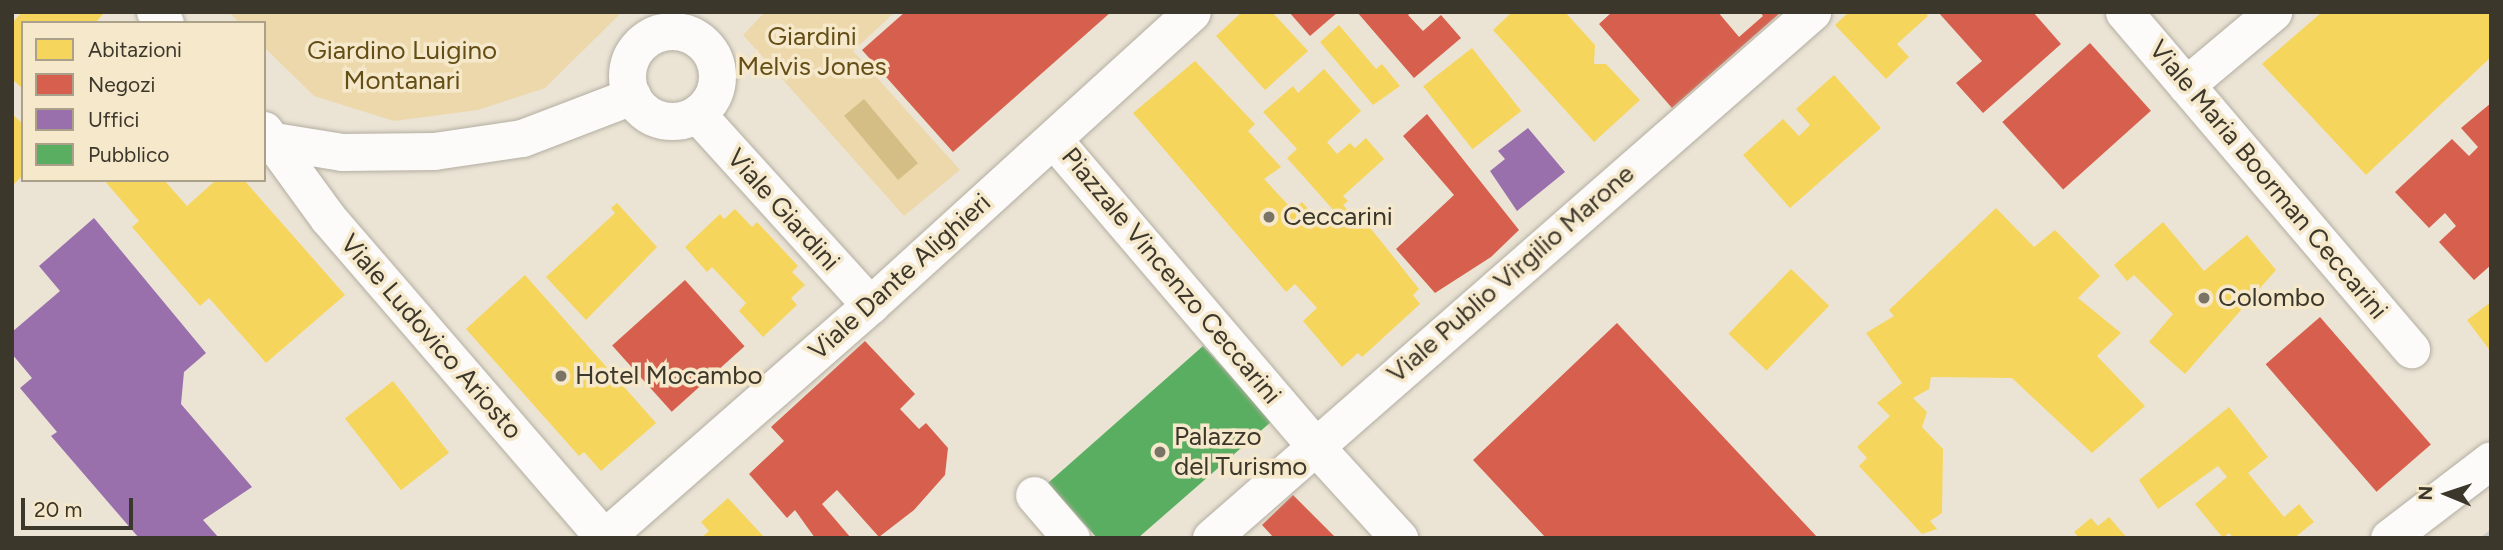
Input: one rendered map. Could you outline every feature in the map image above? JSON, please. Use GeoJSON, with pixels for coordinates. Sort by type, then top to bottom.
{"type":"FeatureCollection","features":[{"type":"Feature","properties":{"kind":"street","name":"Viale Dante Alighieri"},"geometry":{"type":"LineString","coordinates":[[604,538],[870,305],[1192,12]]}},
{"type":"Feature","properties":{"kind":"street","name":"Viale Publio Virgilio Marone"},"geometry":{"type":"LineString","coordinates":[[1211,538],[1812,12]]}},
{"type":"Feature","properties":{"kind":"street","name":"Viale Maria Boorman Ceccarini"},"geometry":{"type":"LineString","coordinates":[[2124,12],[2411,348]]}},
{"type":"Feature","properties":{"kind":"street"},"geometry":{"type":"LineString","coordinates":[[2186,85],[2273,12]]}},
{"type":"Feature","properties":{"kind":"street"},"geometry":{"type":"LineString","coordinates":[[701,26],[713,56],[717,82],[713,94],[697,114],[667,121],[653,117],[632,96],[628,68],[639,45],[660,32],[701,26]]}},
{"type":"Feature","properties":{"kind":"street"},"geometry":{"type":"LineString","coordinates":[[269,135],[342,152],[434,151],[522,138],[632,96]]}},
{"type":"Feature","properties":{"kind":"street","name":"Viale Giardini"},"geometry":{"type":"LineString","coordinates":[[697,114],[870,305]]}},
{"type":"Feature","properties":{"kind":"street","name":"Viale Ludovico Ariosto"},"geometry":{"type":"LineString","coordinates":[[269,135],[328,218],[604,538]]}},
{"type":"Feature","properties":{"kind":"street","name":"Piazzale Vincenzo Ceccarini"},"geometry":{"type":"LineString","coordinates":[[1053,139],[1315,446],[1399,538]]}},
{"type":"Feature","properties":{"kind":"street"},"geometry":{"type":"LineString","coordinates":[[2389,538],[2491,460]]}},
{"type":"Feature","properties":{"kind":"street"},"geometry":{"type":"LineString","coordinates":[[1034,495],[1072,538]]}},
{"type":"Feature","properties":{"kind":"green space","name":"Giardino Luigino Montanari"},"geometry":{"type":"Polygon","coordinates":[[[229,12],[622,12],[545,88],[478,110],[394,121],[314,96],[266,49],[266,21],[237,21],[229,12]]]}},
{"type":"Feature","properties":{"kind":"green space","name":"Giardini Melvis Jones"},"geometry":{"type":"Polygon","coordinates":[[[765,12],[895,12],[853,51],[960,170],[904,216],[743,35],[765,12]]]}},
{"type":"Feature","properties":{"kind":"shaded area"},"geometry":{"type":"Polygon","coordinates":[[[864,99],[918,163],[898,180],[844,116],[864,99]]]}},
{"type":"Feature","properties":{"kind":"building: Abitazioni"},"geometry":{"type":"Polygon","coordinates":[[[22,12],[105,12],[97,21],[21,21],[21,87],[12,79],[12,23],[22,12]]]}},
{"type":"Feature","properties":{"kind":"building: Abitazioni"},"geometry":{"type":"Polygon","coordinates":[[[1242,12],[1272,12],[1308,51],[1265,90],[1216,36],[1242,12]]]}},
{"type":"Feature","properties":{"kind":"building: Abitazioni"},"geometry":{"type":"Polygon","coordinates":[[[1512,12],[1565,12],[1595,45],[1594,64],[1606,64],[1640,100],[1594,142],[1493,30],[1512,12]]]}},
{"type":"Feature","properties":{"kind":"building: Abitazioni"},"geometry":{"type":"Polygon","coordinates":[[[1849,12],[1925,12],[1928,16],[1897,44],[1909,57],[1886,79],[1835,25],[1849,12]]]}},
{"type":"Feature","properties":{"kind":"building: Abitazioni"},"geometry":{"type":"Polygon","coordinates":[[[2322,12],[2491,12],[2491,57],[2366,175],[2262,64],[2322,12]]]}},
{"type":"Feature","properties":{"kind":"building: Abitazioni"},"geometry":{"type":"Polygon","coordinates":[[[1339,25],[1376,69],[1382,64],[1400,86],[1373,105],[1320,42],[1339,25]]]}},
{"type":"Feature","properties":{"kind":"building: Abitazioni"},"geometry":{"type":"Polygon","coordinates":[[[1472,48],[1521,111],[1472,149],[1423,86],[1472,48]]]}},
{"type":"Feature","properties":{"kind":"building: Abitazioni","name":"Ceccarini"},"geometry":{"type":"Polygon","coordinates":[[[1195,61],[1255,124],[1248,131],[1281,167],[1264,179],[1293,210],[1302,202],[1323,225],[1336,213],[1287,158],[1297,149],[1263,112],[1293,86],[1298,93],[1324,69],[1361,111],[1327,142],[1337,154],[1350,143],[1355,148],[1366,138],[1384,159],[1343,196],[1348,201],[1343,205],[1360,223],[1364,220],[1419,289],[1413,295],[1420,304],[1362,357],[1358,353],[1342,367],[1303,321],[1317,308],[1295,284],[1286,292],[1133,113],[1195,61]]]}},
{"type":"Feature","properties":{"kind":"building: Abitazioni"},"geometry":{"type":"Polygon","coordinates":[[[1834,75],[1881,128],[1790,208],[1743,155],[1783,119],[1799,136],[1810,125],[1796,109],[1834,75]]]}},
{"type":"Feature","properties":{"kind":"building: Abitazioni"},"geometry":{"type":"Polygon","coordinates":[[[12,114],[21,122],[21,177],[12,186],[12,114]]]}},
{"type":"Feature","properties":{"kind":"building: Abitazioni"},"geometry":{"type":"Polygon","coordinates":[[[106,182],[166,182],[187,206],[214,182],[246,182],[345,295],[266,363],[209,298],[200,306],[132,227],[139,221],[106,182]]]}},
{"type":"Feature","properties":{"kind":"building: Abitazioni"},"geometry":{"type":"Polygon","coordinates":[[[617,203],[657,247],[586,320],[546,277],[615,213],[611,208],[617,203]]]}},
{"type":"Feature","properties":{"kind":"building: Abitazioni"},"geometry":{"type":"Polygon","coordinates":[[[1996,208],[2034,247],[2055,230],[2100,276],[2078,298],[2121,333],[2097,356],[2145,406],[2092,453],[2012,378],[1931,377],[1929,389],[1913,398],[1927,412],[1922,427],[1943,449],[1942,513],[1930,521],[1937,529],[1922,534],[1859,466],[1867,458],[1857,447],[1890,416],[1877,403],[1902,383],[1866,333],[1894,316],[1889,310],[1996,208]]]}},
{"type":"Feature","properties":{"kind":"building: Abitazioni"},"geometry":{"type":"Polygon","coordinates":[[[735,209],[752,227],[757,222],[798,266],[792,272],[805,285],[791,298],[797,305],[763,337],[739,311],[746,303],[712,267],[707,272],[685,247],[720,214],[724,219],[735,209]]]}},
{"type":"Feature","properties":{"kind":"building: Abitazioni","name":"Colombo"},"geometry":{"type":"Polygon","coordinates":[[[2163,222],[2204,271],[2247,235],[2276,270],[2185,374],[2149,342],[2173,314],[2134,275],[2127,281],[2114,265],[2163,222]]]}},
{"type":"Feature","properties":{"kind":"building: Abitazioni"},"geometry":{"type":"Polygon","coordinates":[[[1791,269],[1829,306],[1767,371],[1728,334],[1791,269]]]}},
{"type":"Feature","properties":{"kind":"building: Abitazioni","name":"Hotel Mocambo"},"geometry":{"type":"Polygon","coordinates":[[[525,275],[656,423],[601,471],[584,452],[579,456],[466,329],[525,275]]]}},
{"type":"Feature","properties":{"kind":"building: Abitazioni"},"geometry":{"type":"Polygon","coordinates":[[[2491,302],[2491,352],[2467,320],[2491,302]]]}},
{"type":"Feature","properties":{"kind":"building: Abitazioni"},"geometry":{"type":"Polygon","coordinates":[[[393,381],[449,453],[401,490],[345,419],[393,381]]]}},
{"type":"Feature","properties":{"kind":"building: Abitazioni"},"geometry":{"type":"Polygon","coordinates":[[[2229,407],[2268,457],[2248,473],[2284,517],[2299,504],[2314,522],[2294,538],[2233,538],[2229,533],[2223,538],[2195,504],[2227,477],[2218,466],[2158,509],[2139,480],[2229,407]]]}},
{"type":"Feature","properties":{"kind":"building: Abitazioni"},"geometry":{"type":"Polygon","coordinates":[[[728,498],[765,538],[701,538],[709,531],[701,522],[728,498]]]}},
{"type":"Feature","properties":{"kind":"building: Abitazioni"},"geometry":{"type":"Polygon","coordinates":[[[2109,517],[2127,538],[2079,538],[2074,532],[2091,518],[2098,526],[2109,517]]]}},
{"type":"Feature","properties":{"kind":"building: Negozi"},"geometry":{"type":"Polygon","coordinates":[[[905,12],[1111,12],[953,152],[862,50],[905,12]]]}},
{"type":"Feature","properties":{"kind":"building: Negozi"},"geometry":{"type":"Polygon","coordinates":[[[1289,12],[1338,12],[1310,36],[1289,12]]]}},
{"type":"Feature","properties":{"kind":"building: Negozi"},"geometry":{"type":"Polygon","coordinates":[[[1357,12],[1412,12],[1408,15],[1423,31],[1441,15],[1461,38],[1414,78],[1357,12]]]}},
{"type":"Feature","properties":{"kind":"building: Negozi"},"geometry":{"type":"Polygon","coordinates":[[[1612,12],[1718,12],[1739,37],[1763,16],[1760,12],[1781,12],[1672,108],[1599,24],[1612,12]]]}},
{"type":"Feature","properties":{"kind":"building: Negozi"},"geometry":{"type":"Polygon","coordinates":[[[1938,12],[2033,12],[2061,44],[1983,113],[1956,83],[1982,61],[1938,12]]]}},
{"type":"Feature","properties":{"kind":"building: Negozi"},"geometry":{"type":"Polygon","coordinates":[[[2090,43],[2151,111],[2063,190],[2002,122],[2090,43]]]}},
{"type":"Feature","properties":{"kind":"building: Negozi"},"geometry":{"type":"Polygon","coordinates":[[[2491,103],[2491,265],[2474,280],[2439,242],[2456,226],[2445,213],[2429,228],[2395,192],[2452,139],[2469,156],[2478,147],[2461,128],[2491,103]]]}},
{"type":"Feature","properties":{"kind":"building: Negozi"},"geometry":{"type":"Polygon","coordinates":[[[1427,114],[1519,230],[1491,257],[1435,293],[1396,249],[1454,195],[1403,136],[1427,114]]]}},
{"type":"Feature","properties":{"kind":"building: Negozi"},"geometry":{"type":"Polygon","coordinates":[[[685,280],[745,346],[672,412],[612,346],[685,280]]]}},
{"type":"Feature","properties":{"kind":"building: Negozi"},"geometry":{"type":"Polygon","coordinates":[[[2320,317],[2431,445],[2377,492],[2266,364],[2320,317]]]}},
{"type":"Feature","properties":{"kind":"building: Negozi"},"geometry":{"type":"Polygon","coordinates":[[[1617,323],[1818,538],[1546,538],[1473,460],[1617,323]]]}},
{"type":"Feature","properties":{"kind":"building: Negozi"},"geometry":{"type":"Polygon","coordinates":[[[865,341],[915,394],[900,409],[919,429],[926,423],[948,448],[945,475],[914,510],[879,537],[837,490],[822,504],[851,538],[815,538],[795,510],[787,518],[749,474],[784,441],[771,427],[865,341]]]}},
{"type":"Feature","properties":{"kind":"building: Negozi"},"geometry":{"type":"Polygon","coordinates":[[[1293,495],[1336,538],[1274,538],[1262,525],[1293,495]]]}},
{"type":"Feature","properties":{"kind":"building: Uffici"},"geometry":{"type":"Polygon","coordinates":[[[1528,128],[1565,172],[1517,211],[1490,171],[1505,159],[1498,151],[1528,128]]]}},
{"type":"Feature","properties":{"kind":"building: Uffici"},"geometry":{"type":"Polygon","coordinates":[[[94,218],[206,353],[184,372],[181,404],[252,487],[203,520],[219,538],[139,538],[51,436],[57,432],[20,388],[32,378],[12,354],[12,332],[60,291],[39,266],[94,218]]]}},
{"type":"Feature","properties":{"kind":"building: Pubblico","name":"Palazzo del Turismo"},"geometry":{"type":"Polygon","coordinates":[[[1203,346],[1272,421],[1138,538],[1097,538],[1048,483],[1203,346]]]}},
{"type":"Feature","properties":{"kind":"railway"},"geometry":{"type":"LineString","coordinates":[[2483,538],[2491,532]]}},
{"type":"Feature","properties":{"kind":"place","name":"Ceccarini"},"geometry":{"type":"Point","coordinates":[1269,217]}},
{"type":"Feature","properties":{"kind":"place","name":"Colombo"},"geometry":{"type":"Point","coordinates":[2204,298]}},
{"type":"Feature","properties":{"kind":"place","name":"Hotel Mocambo"},"geometry":{"type":"Point","coordinates":[561,376]}},
{"type":"Feature","properties":{"kind":"place","name":"Palazzo del Turismo"},"geometry":{"type":"Point","coordinates":[1160,452]}}]}
